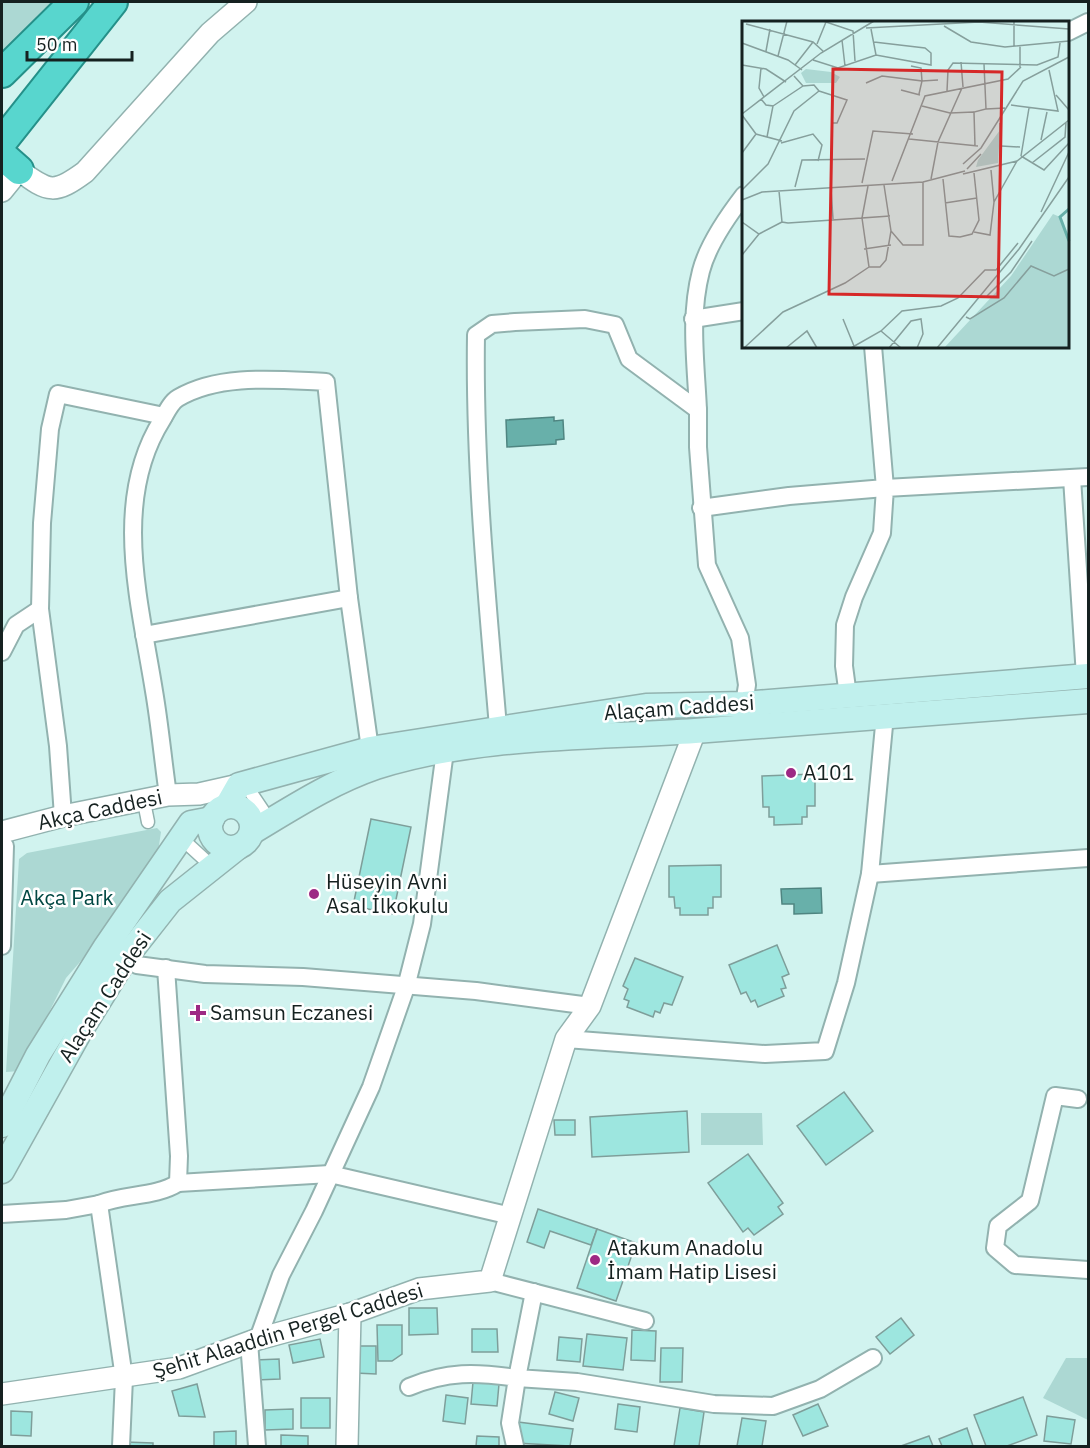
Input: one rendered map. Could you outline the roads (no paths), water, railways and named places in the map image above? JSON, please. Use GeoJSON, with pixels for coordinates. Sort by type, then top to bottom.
{"type":"FeatureCollection","features":[{"type":"Feature","properties":{"kind":"highway"},"geometry":{"type":"LineString","coordinates":[[2,73],[74,2]]}},
{"type":"Feature","properties":{"kind":"highway"},"geometry":{"type":"LineString","coordinates":[[2,142],[113,2]]}},
{"type":"Feature","properties":{"kind":"main road","name":"Alaçam Caddesi"},"geometry":{"type":"LineString","coordinates":[[3,1115],[105,948],[216,809],[370,749],[498,727],[646,706],[744,704],[1087,676]]}},
{"type":"Feature","properties":{"kind":"main road","name":"Alaçam Caddesi"},"geometry":{"type":"LineString","coordinates":[[2,1171],[79,1033],[126,957],[170,901],[215,870],[258,832],[317,793],[376,767],[445,751],[578,736],[695,731],[1089,700]]}},
{"type":"Feature","properties":{"kind":"main road"},"geometry":{"type":"LineString","coordinates":[[234,806],[247,812],[258,832],[231,848],[218,843],[211,832],[216,809],[234,806]]}},
{"type":"Feature","properties":{"kind":"street"},"geometry":{"type":"LineString","coordinates":[[7,172],[50,189],[63,188],[78,177],[210,33],[246,2]]}},
{"type":"Feature","properties":{"kind":"street"},"geometry":{"type":"LineString","coordinates":[[1069,32],[1089,22]]}},
{"type":"Feature","properties":{"kind":"street"},"geometry":{"type":"LineString","coordinates":[[742,198],[725,221],[701,270],[693,320],[701,508],[707,565],[741,638],[747,685],[744,704]]}},
{"type":"Feature","properties":{"kind":"street"},"geometry":{"type":"LineString","coordinates":[[693,320],[742,311]]}},
{"type":"Feature","properties":{"kind":"street"},"geometry":{"type":"LineString","coordinates":[[498,727],[484,562],[475,385],[476,335],[492,324],[515,322],[585,319],[615,325],[629,359],[698,410]]}},
{"type":"Feature","properties":{"kind":"street"},"geometry":{"type":"LineString","coordinates":[[848,696],[844,666],[845,625],[854,597],[882,533],[885,460],[873,348]]}},
{"type":"Feature","properties":{"kind":"street"},"geometry":{"type":"LineString","coordinates":[[168,795],[144,635],[135,548],[134,489],[152,436],[176,399],[195,391],[249,378],[326,382],[349,598],[370,749]]}},
{"type":"Feature","properties":{"kind":"street"},"geometry":{"type":"LineString","coordinates":[[64,822],[58,746],[40,609],[42,522],[50,429],[58,394],[164,416]]}},
{"type":"Feature","properties":{"kind":"street"},"geometry":{"type":"LineString","coordinates":[[701,508],[789,496],[885,488],[1080,477],[1087,676]]}},
{"type":"Feature","properties":{"kind":"street"},"geometry":{"type":"LineString","coordinates":[[144,635],[349,598]]}},
{"type":"Feature","properties":{"kind":"street"},"geometry":{"type":"LineString","coordinates":[[2,652],[16,625],[40,609]]}},
{"type":"Feature","properties":{"kind":"street"},"geometry":{"type":"LineString","coordinates":[[566,1039],[765,1054],[825,1051],[846,983],[870,874],[885,715]]}},
{"type":"Feature","properties":{"kind":"street"},"geometry":{"type":"LineString","coordinates":[[645,1321],[490,1281],[566,1039],[590,1006],[695,731]]}},
{"type":"Feature","properties":{"kind":"street"},"geometry":{"type":"LineString","coordinates":[[257,1446],[254,1341],[281,1275],[371,1087],[406,987],[422,924],[445,751]]}},
{"type":"Feature","properties":{"kind":"street","name":"Akça Caddesi"},"geometry":{"type":"LineString","coordinates":[[3,841],[64,822],[145,808],[168,795],[199,794],[216,809]]}},
{"type":"Feature","properties":{"kind":"street"},"geometry":{"type":"LineString","coordinates":[[145,808],[216,809],[215,870]]}},
{"type":"Feature","properties":{"kind":"street"},"geometry":{"type":"LineString","coordinates":[[2,946],[3,841]]}},
{"type":"Feature","properties":{"kind":"street"},"geometry":{"type":"LineString","coordinates":[[870,874],[1089,858]]}},
{"type":"Feature","properties":{"kind":"street"},"geometry":{"type":"LineString","coordinates":[[126,957],[137,965],[205,974],[303,977],[487,992],[590,1006]]}},
{"type":"Feature","properties":{"kind":"street"},"geometry":{"type":"LineString","coordinates":[[166,968],[179,1156],[178,1183]]}},
{"type":"Feature","properties":{"kind":"street"},"geometry":{"type":"LineString","coordinates":[[1078,1099],[1054,1096],[1030,1201],[998,1226],[995,1248],[1015,1265],[1089,1270]]}},
{"type":"Feature","properties":{"kind":"street"},"geometry":{"type":"LineString","coordinates":[[2,1214],[66,1210],[99,1204],[118,1196],[168,1189],[178,1183],[330,1174],[511,1216]]}},
{"type":"Feature","properties":{"kind":"street"},"geometry":{"type":"LineString","coordinates":[[99,1204],[124,1377],[121,1446]]}},
{"type":"Feature","properties":{"kind":"street","name":"Şehit Alaaddin Pergel Caddesi"},"geometry":{"type":"LineString","coordinates":[[2,1394],[179,1368],[254,1341],[350,1314],[419,1289],[490,1281]]}},
{"type":"Feature","properties":{"kind":"street"},"geometry":{"type":"LineString","coordinates":[[515,1446],[510,1423],[534,1292]]}},
{"type":"Feature","properties":{"kind":"street"},"geometry":{"type":"LineString","coordinates":[[347,1446],[350,1314]]}},
{"type":"Feature","properties":{"kind":"street"},"geometry":{"type":"LineString","coordinates":[[409,1387],[434,1376],[457,1374],[577,1382],[714,1404],[773,1406],[820,1389],[873,1358]]}},
{"type":"Feature","properties":{"kind":"place","name":"A101"},"geometry":{"type":"Point","coordinates":[791,773]}},
{"type":"Feature","properties":{"kind":"place","name":"Hüseyin Avni Asal İlkokulu"},"geometry":{"type":"Point","coordinates":[314,894]}},
{"type":"Feature","properties":{"kind":"place","name":"Samsun Eczanesi"},"geometry":{"type":"Point","coordinates":[198,1013]}},
{"type":"Feature","properties":{"kind":"place","name":"Atakum Anadolu İmam Hatip Lisesi"},"geometry":{"type":"Point","coordinates":[595,1260]}},
{"type":"Feature","properties":{"kind":"park label","name":"Akça Park"},"geometry":{"type":"Point","coordinates":[67,898]}}]}
